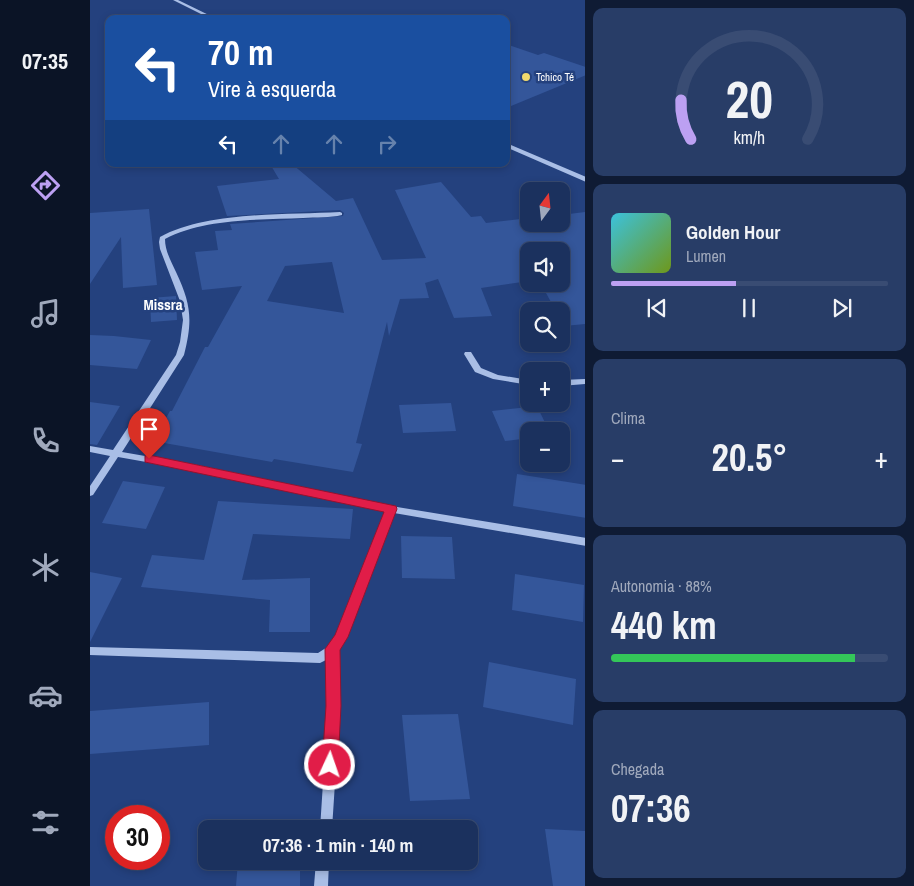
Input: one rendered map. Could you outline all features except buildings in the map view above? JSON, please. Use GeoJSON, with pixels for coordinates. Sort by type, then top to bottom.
{"type":"FeatureCollection","features":[{"type":"Feature","properties":{"kind":"street"},"geometry":{"type":"LineString","coordinates":[[175,0],[207,15]]}},
{"type":"Feature","properties":{"kind":"street"},"geometry":{"type":"LineString","coordinates":[[510,147],[585,180]]}},
{"type":"Feature","properties":{"kind":"street"},"geometry":{"type":"LineString","coordinates":[[90,494],[180,355],[187,332],[188,314],[182,292],[161,247],[162,238],[170,231],[206,223],[340,214]]}},
{"type":"Feature","properties":{"kind":"street"},"geometry":{"type":"LineString","coordinates":[[468,354],[478,370],[496,378],[520,382]]}},
{"type":"Feature","properties":{"kind":"street"},"geometry":{"type":"LineString","coordinates":[[570,382],[585,381]]}},
{"type":"Feature","properties":{"kind":"street"},"geometry":{"type":"LineString","coordinates":[[90,449],[118,453],[391,509],[585,542]]}},
{"type":"Feature","properties":{"kind":"street"},"geometry":{"type":"LineString","coordinates":[[90,651],[320,658],[332,649],[341,637],[391,509]]}},
{"type":"Feature","properties":{"kind":"street"},"geometry":{"type":"LineString","coordinates":[[327,820],[334,706],[332,649]]}},
{"type":"Feature","properties":{"kind":"street"},"geometry":{"type":"LineString","coordinates":[[321,886],[322,870]]}},
{"type":"Feature","properties":{"kind":"place","name":"Tchico Té"},"geometry":{"type":"Point","coordinates":[526,77]}},
{"type":"Feature","properties":{"kind":"district","name":"Missra"},"geometry":{"type":"Point","coordinates":[163,304]}},
{"type":"Feature","properties":{"kind":"route"},"geometry":{"type":"LineString","coordinates":[[149,459],[391,509],[341,637],[332,649],[334,706],[330,765]]}}]}
